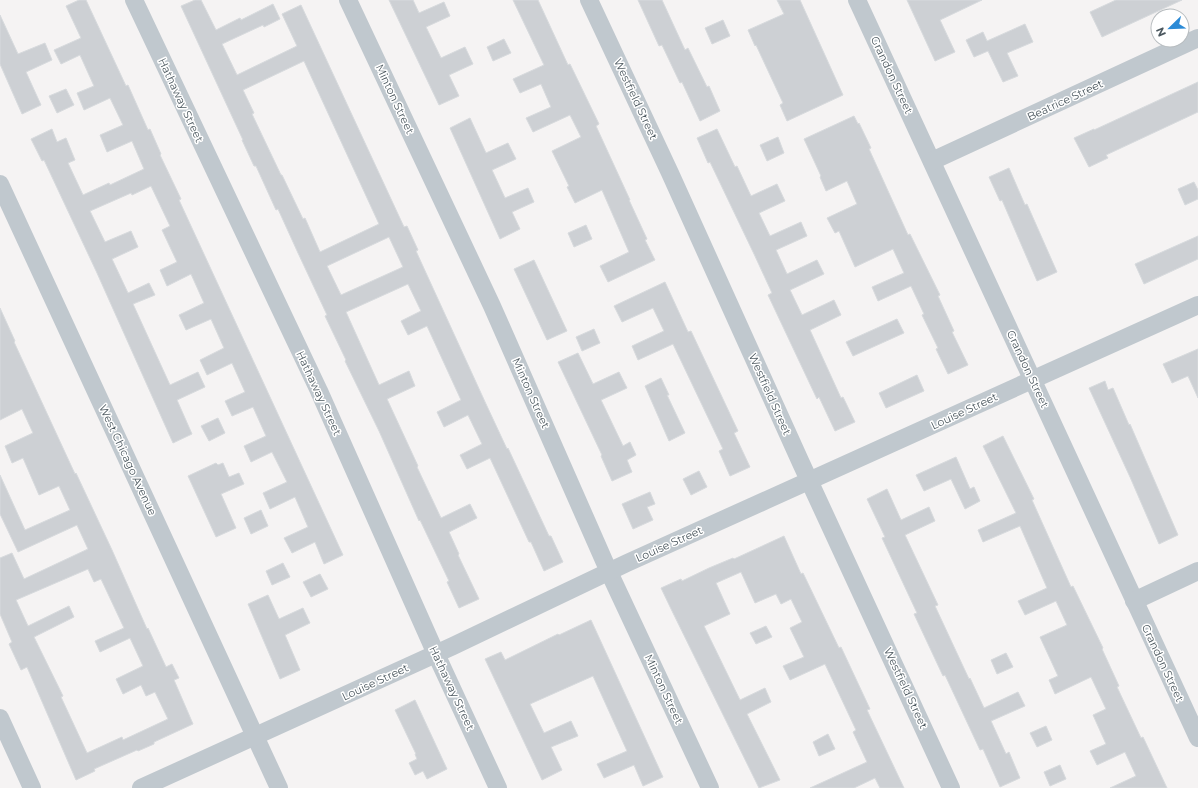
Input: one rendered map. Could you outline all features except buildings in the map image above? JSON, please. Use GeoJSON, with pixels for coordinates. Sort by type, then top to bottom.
{"type":"FeatureCollection","features":[{"type":"Feature","properties":{"kind":"street","name":"Hathaway Street"},"geometry":{"type":"LineString","coordinates":[[134,0],[318,391],[498,788]]}},
{"type":"Feature","properties":{"kind":"street","name":"Minton Street"},"geometry":{"type":"LineString","coordinates":[[348,0],[492,306],[609,572],[710,788]]}},
{"type":"Feature","properties":{"kind":"street","name":"Westfield Street"},"geometry":{"type":"LineString","coordinates":[[589,0],[670,173],[951,788]]}},
{"type":"Feature","properties":{"kind":"street","name":"Grandon Street"},"geometry":{"type":"LineString","coordinates":[[857,0],[1198,738]]}},
{"type":"Feature","properties":{"kind":"street","name":"Beatrice Street"},"geometry":{"type":"LineString","coordinates":[[932,161],[1198,38]]}},
{"type":"Feature","properties":{"kind":"street","name":"West Chicago Avenue"},"geometry":{"type":"LineString","coordinates":[[0,184],[279,788]]}},
{"type":"Feature","properties":{"kind":"street","name":"Louise Street"},"geometry":{"type":"LineString","coordinates":[[141,788],[436,654],[609,572],[1198,305]]}},
{"type":"Feature","properties":{"kind":"street"},"geometry":{"type":"LineString","coordinates":[[1134,601],[1198,571]]}},
{"type":"Feature","properties":{"kind":"street"},"geometry":{"type":"LineString","coordinates":[[0,718],[32,788]]}}]}
